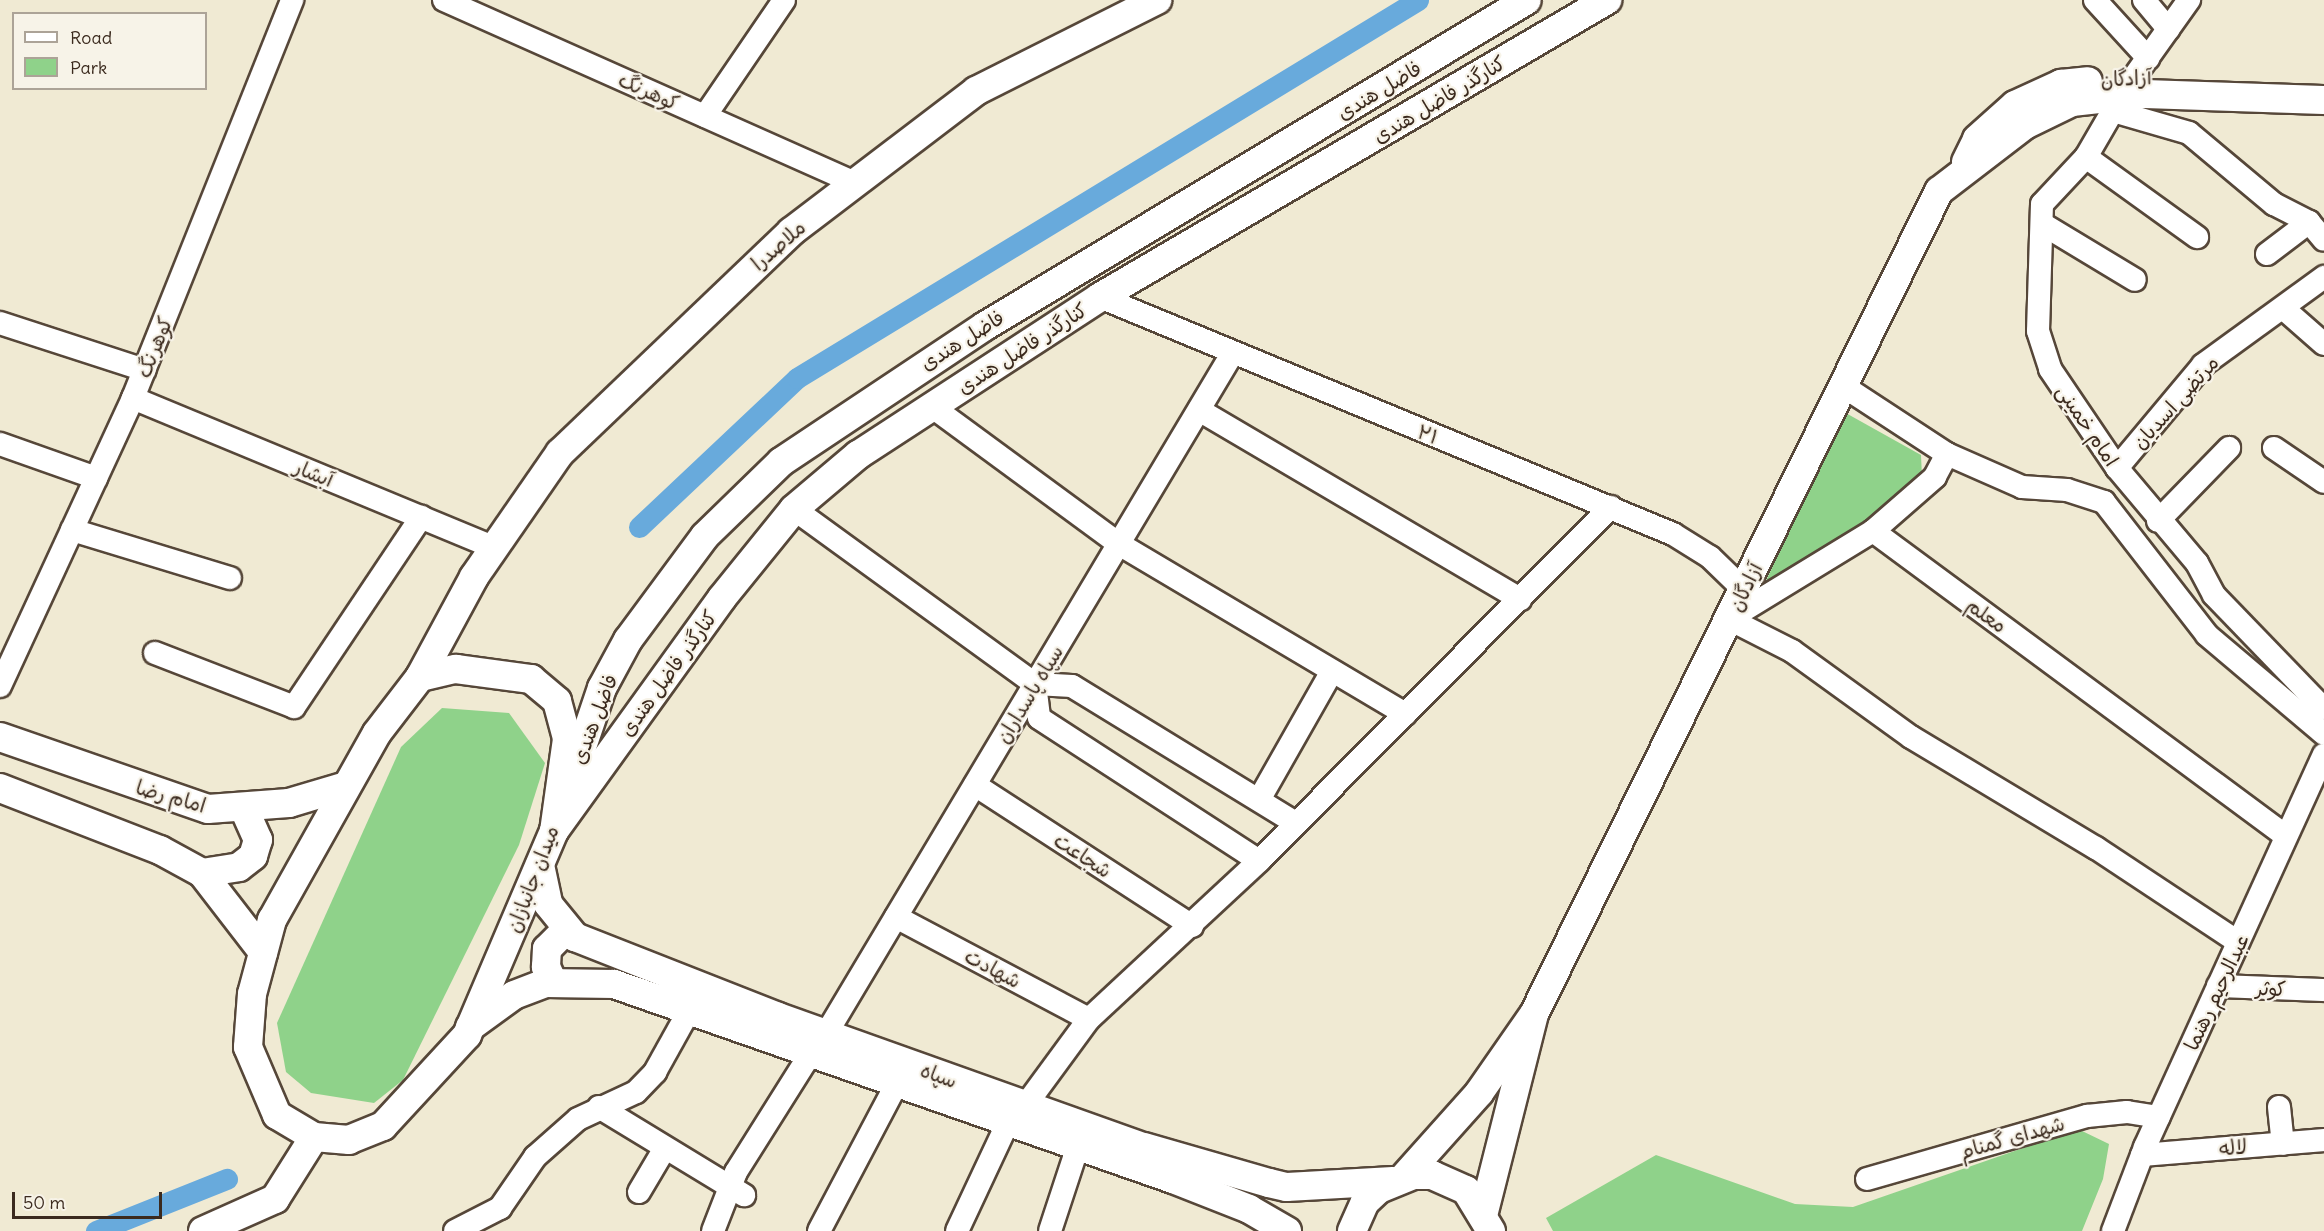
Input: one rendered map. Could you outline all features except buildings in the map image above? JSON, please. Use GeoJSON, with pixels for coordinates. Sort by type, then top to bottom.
{"type":"FeatureCollection","features":[{"type":"Feature","properties":{"kind":"main road","name":"ملاصدرا"},"geometry":{"type":"LineString","coordinates":[[420,677],[474,577],[560,453],[791,232],[976,91],[1157,0]]}},
{"type":"Feature","properties":{"kind":"main road","name":"فاضل هندی"},"geometry":{"type":"LineString","coordinates":[[554,831],[602,688],[628,640],[705,536],[781,462],[984,326],[1527,0]]}},
{"type":"Feature","properties":{"kind":"main road","name":"کنارگذر فاضل هندی"},"geometry":{"type":"LineString","coordinates":[[554,831],[722,598],[794,509],[858,455],[1100,297],[1607,0]]}},
{"type":"Feature","properties":{"kind":"main road","name":"آزادگان"},"geometry":{"type":"LineString","coordinates":[[1534,1014],[1940,191],[1966,167],[2060,106],[2129,85],[2324,82]]}},
{"type":"Feature","properties":{"kind":"main road","name":"آزادگان"},"geometry":{"type":"LineString","coordinates":[[2129,85],[2324,100]]}},
{"type":"Feature","properties":{"kind":"main road","name":"میدان جانبازان"},"geometry":{"type":"LineString","coordinates":[[456,669],[498,671],[531,679],[557,701],[567,739],[554,831],[470,1026],[382,1126],[349,1140],[315,1137],[277,1115],[248,1047],[252,994],[272,920],[377,733],[420,677],[456,669]]}},
{"type":"Feature","properties":{"kind":"main road","name":"امام رضا"},"geometry":{"type":"LineString","coordinates":[[0,737],[158,795],[208,809],[244,809],[319,797],[346,786]]}},
{"type":"Feature","properties":{"kind":"main road"},"geometry":{"type":"LineString","coordinates":[[0,788],[160,850],[202,873],[263,952]]}},
{"type":"Feature","properties":{"kind":"main road"},"geometry":{"type":"LineString","coordinates":[[202,873],[239,867],[253,856],[258,840],[244,809]]}},
{"type":"Feature","properties":{"kind":"main road","name":"سپاه"},"geometry":{"type":"LineString","coordinates":[[540,865],[548,904],[567,929],[596,949],[818,1044],[897,1083],[1144,1147],[1287,1187],[1398,1179],[1450,1180],[1491,1223]]}},
{"type":"Feature","properties":{"kind":"main road"},"geometry":{"type":"LineString","coordinates":[[553,982],[546,967],[548,949],[567,929]]}},
{"type":"Feature","properties":{"kind":"main road","name":"سپاه"},"geometry":{"type":"LineString","coordinates":[[470,1026],[514,995],[553,982],[614,984],[689,1011],[818,1044],[1017,1114],[1078,1146],[1249,1209],[1287,1231]]}},
{"type":"Feature","properties":{"kind":"main road"},"geometry":{"type":"LineString","coordinates":[[1352,1231],[1365,1202],[1398,1179],[1479,1093],[1534,1014]]}},
{"type":"Feature","properties":{"kind":"main road"},"geometry":{"type":"LineString","coordinates":[[1491,1223],[1534,1014]]}},
{"type":"Feature","properties":{"kind":"main road"},"geometry":{"type":"LineString","coordinates":[[203,1231],[275,1198],[315,1137]]}},
{"type":"Feature","properties":{"kind":"street","name":"کوهرنگ"},"geometry":{"type":"LineString","coordinates":[[0,686],[133,398],[292,0]]}},
{"type":"Feature","properties":{"kind":"street","name":"کوهرنگ"},"geometry":{"type":"LineString","coordinates":[[444,0],[855,183]]}},
{"type":"Feature","properties":{"kind":"street"},"geometry":{"type":"LineString","coordinates":[[705,116],[784,0]]}},
{"type":"Feature","properties":{"kind":"street"},"geometry":{"type":"LineString","coordinates":[[2095,0],[2129,85],[2274,204],[2309,222],[2324,240]]}},
{"type":"Feature","properties":{"kind":"street"},"geometry":{"type":"LineString","coordinates":[[2144,0],[2168,29]]}},
{"type":"Feature","properties":{"kind":"street","name":"امام خمینی"},"geometry":{"type":"LineString","coordinates":[[2189,0],[2129,85],[2086,157],[2051,190],[2043,204],[2044,225],[2038,331],[2050,369],[2117,468],[2158,521],[2197,563],[2214,595],[2324,709]]}},
{"type":"Feature","properties":{"kind":"street"},"geometry":{"type":"LineString","coordinates":[[2086,157],[2197,237]]}},
{"type":"Feature","properties":{"kind":"street"},"geometry":{"type":"LineString","coordinates":[[2267,254],[2309,222]]}},
{"type":"Feature","properties":{"kind":"street"},"geometry":{"type":"LineString","coordinates":[[2044,225],[2134,280]]}},
{"type":"Feature","properties":{"kind":"street","name":"مرتضی اسدیان"},"geometry":{"type":"LineString","coordinates":[[2117,468],[2203,365],[2284,309],[2324,277]]}},
{"type":"Feature","properties":{"kind":"street","name":"۲۱"},"geometry":{"type":"LineString","coordinates":[[1100,297],[1232,354],[1673,534],[1710,557],[1743,589]]}},
{"type":"Feature","properties":{"kind":"street"},"geometry":{"type":"LineString","coordinates":[[2284,309],[2324,344]]}},
{"type":"Feature","properties":{"kind":"street"},"geometry":{"type":"LineString","coordinates":[[0,323],[144,370]]}},
{"type":"Feature","properties":{"kind":"street","name":"سپاه پاسداران"},"geometry":{"type":"LineString","coordinates":[[713,1231],[818,1044],[1232,354]]}},
{"type":"Feature","properties":{"kind":"street"},"geometry":{"type":"LineString","coordinates":[[1843,386],[1947,454],[2022,487],[2067,490],[2104,502],[2207,635],[2324,734]]}},
{"type":"Feature","properties":{"kind":"street","name":"آبشار"},"geometry":{"type":"LineString","coordinates":[[133,398],[495,548]]}},
{"type":"Feature","properties":{"kind":"street"},"geometry":{"type":"LineString","coordinates":[[932,406],[1119,544],[1406,714]]}},
{"type":"Feature","properties":{"kind":"street"},"geometry":{"type":"LineString","coordinates":[[1199,410],[1520,599]]}},
{"type":"Feature","properties":{"kind":"street"},"geometry":{"type":"LineString","coordinates":[[0,444],[96,478]]}},
{"type":"Feature","properties":{"kind":"street"},"geometry":{"type":"LineString","coordinates":[[2158,521],[2229,448]]}},
{"type":"Feature","properties":{"kind":"street"},"geometry":{"type":"LineString","coordinates":[[2274,448],[2324,482]]}},
{"type":"Feature","properties":{"kind":"street"},"geometry":{"type":"LineString","coordinates":[[1729,619],[1873,531],[1935,477],[1947,454]]}},
{"type":"Feature","properties":{"kind":"street"},"geometry":{"type":"LineString","coordinates":[[957,1231],[1017,1114],[1089,1019],[1192,926],[1259,861],[1610,507]]}},
{"type":"Feature","properties":{"kind":"street"},"geometry":{"type":"LineString","coordinates":[[794,509],[1035,684],[1072,686],[1260,798],[1296,823]]}},
{"type":"Feature","properties":{"kind":"street"},"geometry":{"type":"LineString","coordinates":[[155,653],[294,707],[421,517]]}},
{"type":"Feature","properties":{"kind":"street"},"geometry":{"type":"LineString","coordinates":[[72,530],[230,578]]}},
{"type":"Feature","properties":{"kind":"street","name":"معلم"},"geometry":{"type":"LineString","coordinates":[[1873,531],[2286,836]]}},
{"type":"Feature","properties":{"kind":"street"},"geometry":{"type":"LineString","coordinates":[[1729,619],[1792,651],[1911,737],[2096,848],[2238,942]]}},
{"type":"Feature","properties":{"kind":"street"},"geometry":{"type":"LineString","coordinates":[[1260,798],[1332,671]]}},
{"type":"Feature","properties":{"kind":"street"},"geometry":{"type":"LineString","coordinates":[[1035,684],[1039,718],[1259,861]]}},
{"type":"Feature","properties":{"kind":"street","name":"عبدالرحیم رهنما"},"geometry":{"type":"LineString","coordinates":[[2113,1231],[2158,1116],[2324,754]]}},
{"type":"Feature","properties":{"kind":"street","name":"شجاعت"},"geometry":{"type":"LineString","coordinates":[[975,785],[1192,926]]}},
{"type":"Feature","properties":{"kind":"street","name":"شهادت"},"geometry":{"type":"LineString","coordinates":[[896,917],[1089,1019]]}},
{"type":"Feature","properties":{"kind":"street","name":"کوثر"},"geometry":{"type":"LineString","coordinates":[[2218,986],[2324,990]]}},
{"type":"Feature","properties":{"kind":"street"},"geometry":{"type":"LineString","coordinates":[[455,1231],[500,1208],[535,1157],[599,1107],[636,1092],[655,1072],[689,1011]]}},
{"type":"Feature","properties":{"kind":"street"},"geometry":{"type":"LineString","coordinates":[[819,1231],[897,1083]]}},
{"type":"Feature","properties":{"kind":"street"},"geometry":{"type":"LineString","coordinates":[[599,1107],[736,1192]]}},
{"type":"Feature","properties":{"kind":"street"},"geometry":{"type":"LineString","coordinates":[[2279,1107],[2283,1144]]}},
{"type":"Feature","properties":{"kind":"street","name":"شهدای گمنام"},"geometry":{"type":"LineString","coordinates":[[1868,1179],[2086,1116],[2127,1112],[2158,1116]]}},
{"type":"Feature","properties":{"kind":"street","name":"لاله"},"geometry":{"type":"LineString","coordinates":[[2142,1155],[2324,1140]]}},
{"type":"Feature","properties":{"kind":"street"},"geometry":{"type":"LineString","coordinates":[[1050,1231],[1078,1146]]}},
{"type":"Feature","properties":{"kind":"street"},"geometry":{"type":"LineString","coordinates":[[639,1192],[665,1148]]}},
{"type":"Feature","properties":{"kind":"green space"},"geometry":{"type":"Polygon","coordinates":[[[1844,412],[1921,455],[1922,477],[1842,543],[1764,585],[1844,412]]]}},
{"type":"Feature","properties":{"kind":"green space"},"geometry":{"type":"Polygon","coordinates":[[[442,708],[509,713],[545,763],[519,845],[403,1080],[374,1103],[311,1093],[286,1072],[277,1023],[401,747],[442,708]]]}},
{"type":"Feature","properties":{"kind":"green space"},"geometry":{"type":"Polygon","coordinates":[[[2078,1129],[2109,1144],[2103,1179],[2082,1231],[1553,1231],[1546,1218],[1656,1155],[1795,1204],[1853,1207],[2078,1129]]]}},
{"type":"Feature","properties":{"kind":"waterway"},"geometry":{"type":"LineString","coordinates":[[639,527],[797,378],[1418,0]]}},
{"type":"Feature","properties":{"kind":"waterway"},"geometry":{"type":"LineString","coordinates":[[96,1231],[227,1179]]}}]}
